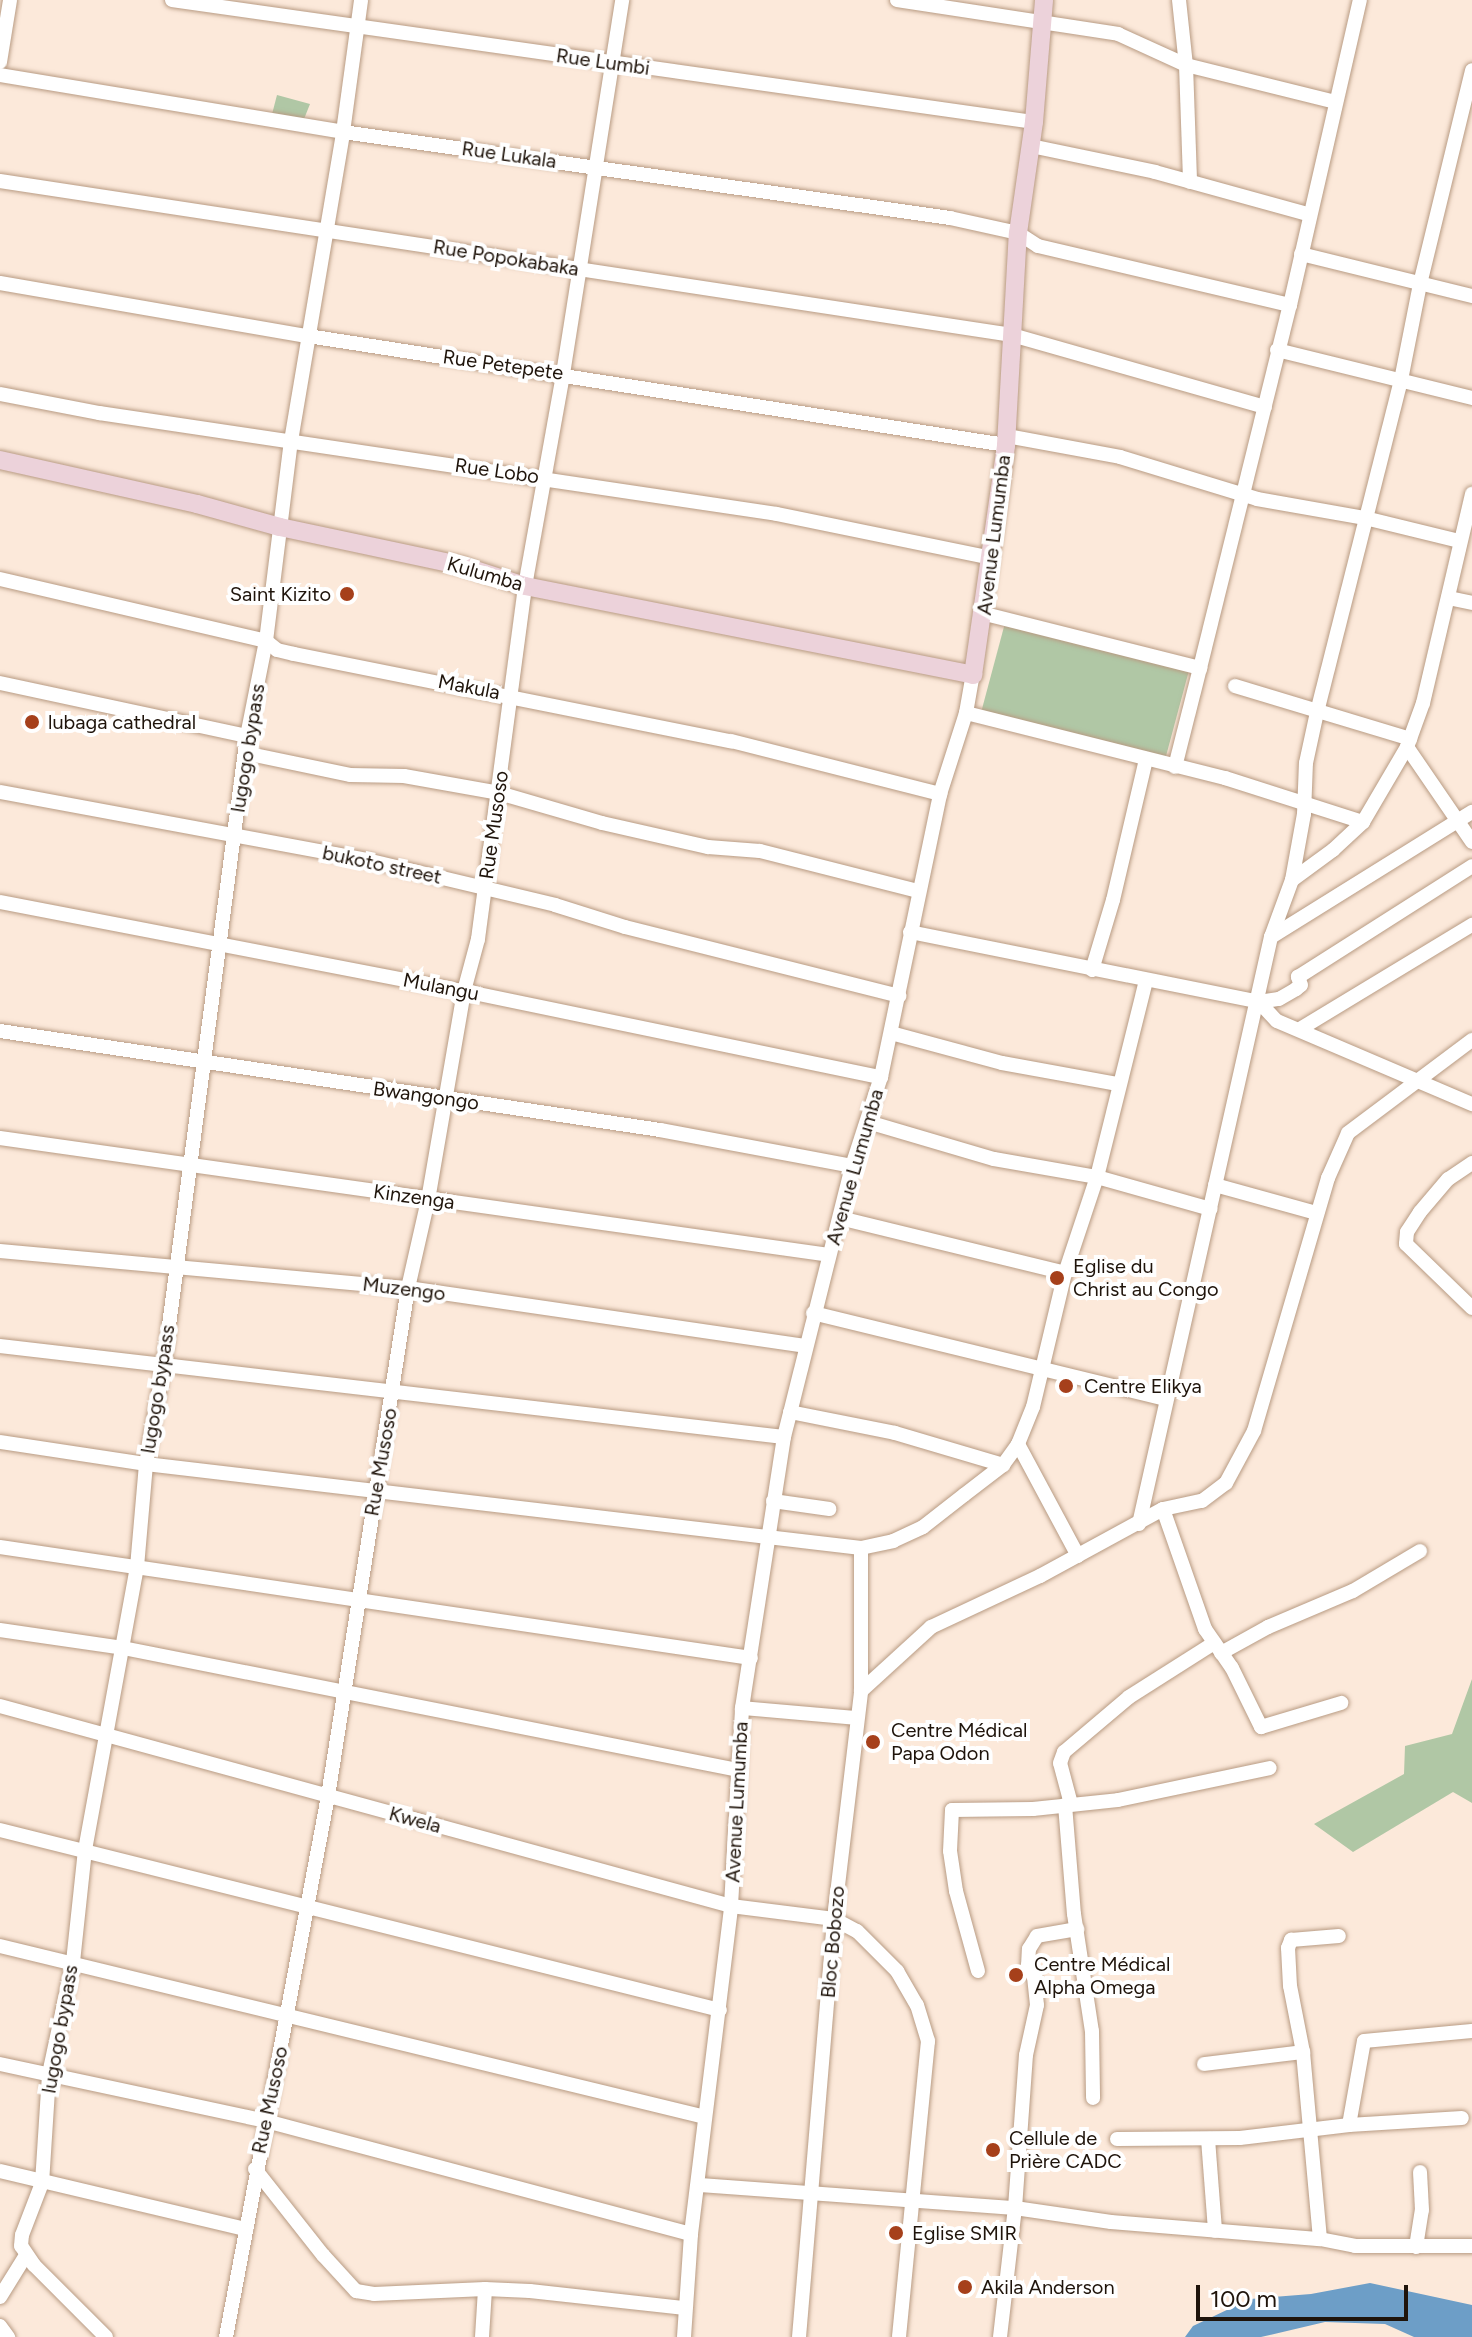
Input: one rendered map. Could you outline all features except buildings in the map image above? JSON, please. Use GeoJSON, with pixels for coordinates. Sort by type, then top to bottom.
{"type":"FeatureCollection","features":[{"type":"Feature","properties":{"kind":"street"},"geometry":{"type":"LineString","coordinates":[[0,62],[10,0]]}},
{"type":"Feature","properties":{"kind":"street","name":"Rue Lumbi"},"geometry":{"type":"LineString","coordinates":[[172,0],[1034,122]]}},
{"type":"Feature","properties":{"kind":"street","name":"lugogo bypass"},"geometry":{"type":"LineString","coordinates":[[0,2297],[23,2251],[22,2235],[42,2183],[49,2074],[73,1962],[85,1850],[137,1567],[146,1464],[164,1363],[217,945],[247,736],[266,641],[291,441],[343,132],[361,0]]}},
{"type":"Feature","properties":{"kind":"street","name":"Rue Musoso"},"geometry":{"type":"LineString","coordinates":[[226,2337],[255,2169],[288,2015],[328,1796],[408,1288],[428,1200],[464,991],[478,939],[525,586],[563,374],[622,0]]}},
{"type":"Feature","properties":{"kind":"street"},"geometry":{"type":"LineString","coordinates":[[897,0],[1118,34],[1186,65],[1336,102]]}},
{"type":"Feature","properties":{"kind":"street","name":"Avenue Lumumba"},"geometry":{"type":"LineString","coordinates":[[684,2337],[691,2234],[700,2185],[705,2117],[731,1906],[742,1708],[767,1537],[784,1437],[805,1346],[852,1166],[881,1077],[918,891],[940,794],[966,713],[985,614],[1007,440],[1018,233],[1034,122],[1044,0]]}},
{"type":"Feature","properties":{"kind":"street"},"geometry":{"type":"LineString","coordinates":[[1179,0],[1186,65],[1190,182]]}},
{"type":"Feature","properties":{"kind":"street"},"geometry":{"type":"LineString","coordinates":[[1175,767],[1290,305],[1308,214],[1360,0]]}},
{"type":"Feature","properties":{"kind":"street"},"geometry":{"type":"LineString","coordinates":[[1139,1524],[1165,1399],[1259,1002],[1271,937],[1292,880],[1304,804],[1306,763],[1317,712],[1401,380],[1420,284],[1472,70]]}},
{"type":"Feature","properties":{"kind":"street","name":"Rue Lukala"},"geometry":{"type":"LineString","coordinates":[[0,75],[343,132],[950,218],[1018,233],[1038,246],[1290,305]]}},
{"type":"Feature","properties":{"kind":"street"},"geometry":{"type":"LineString","coordinates":[[1031,146],[1190,182],[1308,214]]}},
{"type":"Feature","properties":{"kind":"street","name":"Rue Popokabaka"},"geometry":{"type":"LineString","coordinates":[[0,181],[1012,335],[1265,407]]}},
{"type":"Feature","properties":{"kind":"street"},"geometry":{"type":"LineString","coordinates":[[1301,254],[1472,296]]}},
{"type":"Feature","properties":{"kind":"street","name":"Rue Petepete"},"geometry":{"type":"LineString","coordinates":[[0,283],[308,336],[1120,457],[1244,495],[1365,518],[1459,541]]}},
{"type":"Feature","properties":{"kind":"street"},"geometry":{"type":"LineString","coordinates":[[1277,350],[1472,398]]}},
{"type":"Feature","properties":{"kind":"street","name":"Rue Lobo"},"geometry":{"type":"LineString","coordinates":[[0,394],[777,514],[992,558]]}},
{"type":"Feature","properties":{"kind":"street","name":"Kulumba"},"geometry":{"type":"LineString","coordinates":[[0,460],[182,500],[280,527],[463,566],[525,586],[973,675]]}},
{"type":"Feature","properties":{"kind":"street"},"geometry":{"type":"LineString","coordinates":[[1292,880],[1333,850],[1363,822],[1409,743],[1449,598],[1459,541],[1472,494]]}},
{"type":"Feature","properties":{"kind":"street","name":"Makula"},"geometry":{"type":"LineString","coordinates":[[0,579],[266,641],[277,650],[294,654],[731,741],[940,794]]}},
{"type":"Feature","properties":{"kind":"street"},"geometry":{"type":"LineString","coordinates":[[1449,598],[1472,603]]}},
{"type":"Feature","properties":{"kind":"street"},"geometry":{"type":"LineString","coordinates":[[985,614],[1200,668]]}},
{"type":"Feature","properties":{"kind":"street"},"geometry":{"type":"LineString","coordinates":[[0,683],[247,736]]}},
{"type":"Feature","properties":{"kind":"street"},"geometry":{"type":"LineString","coordinates":[[1235,686],[1409,743],[1472,842]]}},
{"type":"Feature","properties":{"kind":"street"},"geometry":{"type":"LineString","coordinates":[[966,713],[1225,778],[1363,822]]}},
{"type":"Feature","properties":{"kind":"street"},"geometry":{"type":"LineString","coordinates":[[245,753],[350,775],[404,776],[499,793],[602,823],[708,847],[760,851],[918,891]]}},
{"type":"Feature","properties":{"kind":"street"},"geometry":{"type":"LineString","coordinates":[[1092,970],[1113,900],[1146,759]]}},
{"type":"Feature","properties":{"kind":"street","name":"bukoto street"},"geometry":{"type":"LineString","coordinates":[[0,792],[485,887],[625,927],[899,996]]}},
{"type":"Feature","properties":{"kind":"street"},"geometry":{"type":"LineString","coordinates":[[1271,937],[1472,812]]}},
{"type":"Feature","properties":{"kind":"street"},"geometry":{"type":"LineString","coordinates":[[910,932],[1259,1002],[1279,999],[1296,989],[1301,985],[1298,977],[1472,866]]}},
{"type":"Feature","properties":{"kind":"street","name":"Mulangu"},"geometry":{"type":"LineString","coordinates":[[0,902],[464,991],[881,1077]]}},
{"type":"Feature","properties":{"kind":"street"},"geometry":{"type":"LineString","coordinates":[[1300,1029],[1472,925]]}},
{"type":"Feature","properties":{"kind":"street"},"geometry":{"type":"LineString","coordinates":[[0,1442],[146,1464],[861,1548],[893,1541],[923,1527],[1003,1465],[1018,1444],[1033,1407],[1065,1273],[1097,1177],[1146,981]]}},
{"type":"Feature","properties":{"kind":"street"},"geometry":{"type":"LineString","coordinates":[[1259,1002],[1277,1021],[1472,1104]]}},
{"type":"Feature","properties":{"kind":"street","name":"Bwangongo"},"geometry":{"type":"LineString","coordinates":[[0,1031],[674,1132],[852,1166]]}},
{"type":"Feature","properties":{"kind":"street"},"geometry":{"type":"LineString","coordinates":[[891,1033],[1002,1063],[1118,1084]]}},
{"type":"Feature","properties":{"kind":"street"},"geometry":{"type":"LineString","coordinates":[[861,1691],[931,1627],[1078,1556],[1163,1509],[1202,1501],[1226,1483],[1254,1431],[1328,1178],[1348,1133],[1413,1081],[1472,1040]]}},
{"type":"Feature","properties":{"kind":"street"},"geometry":{"type":"LineString","coordinates":[[868,1122],[994,1159],[1097,1177],[1211,1209]]}},
{"type":"Feature","properties":{"kind":"street","name":"Kinzenga"},"geometry":{"type":"LineString","coordinates":[[0,1138],[428,1200],[633,1224],[829,1255]]}},
{"type":"Feature","properties":{"kind":"street"},"geometry":{"type":"LineString","coordinates":[[1472,1163],[1448,1179],[1420,1212],[1407,1232],[1406,1244],[1472,1308]]}},
{"type":"Feature","properties":{"kind":"street"},"geometry":{"type":"LineString","coordinates":[[1215,1185],[1317,1213]]}},
{"type":"Feature","properties":{"kind":"street"},"geometry":{"type":"LineString","coordinates":[[840,1218],[1065,1273]]}},
{"type":"Feature","properties":{"kind":"street","name":"Muzengo"},"geometry":{"type":"LineString","coordinates":[[0,1251],[408,1288],[805,1346]]}},
{"type":"Feature","properties":{"kind":"street"},"geometry":{"type":"LineString","coordinates":[[813,1313],[1165,1399]]}},
{"type":"Feature","properties":{"kind":"street"},"geometry":{"type":"LineString","coordinates":[[0,1346],[784,1437]]}},
{"type":"Feature","properties":{"kind":"street"},"geometry":{"type":"LineString","coordinates":[[790,1412],[895,1433],[1003,1465]]}},
{"type":"Feature","properties":{"kind":"street"},"geometry":{"type":"LineString","coordinates":[[1018,1444],[1078,1556]]}},
{"type":"Feature","properties":{"kind":"street"},"geometry":{"type":"LineString","coordinates":[[773,1501],[829,1509]]}},
{"type":"Feature","properties":{"kind":"street"},"geometry":{"type":"LineString","coordinates":[[1163,1509],[1194,1603],[1261,1727],[1341,1703]]}},
{"type":"Feature","properties":{"kind":"street"},"geometry":{"type":"LineString","coordinates":[[0,1547],[751,1658]]}},
{"type":"Feature","properties":{"kind":"street","name":"Bloc Bobozo"},"geometry":{"type":"LineString","coordinates":[[799,2337],[814,2193],[834,1919],[861,1691],[861,1548]]}},
{"type":"Feature","properties":{"kind":"street"},"geometry":{"type":"LineString","coordinates":[[1093,2098],[1092,2031],[1077,1929],[1068,1805],[1060,1763],[1064,1752],[1129,1697],[1218,1648],[1353,1591],[1420,1551]]}},
{"type":"Feature","properties":{"kind":"street"},"geometry":{"type":"LineString","coordinates":[[0,1630],[123,1648],[738,1770]]}},
{"type":"Feature","properties":{"kind":"street","name":"Kwela"},"geometry":{"type":"LineString","coordinates":[[0,1706],[731,1906],[834,1919]]}},
{"type":"Feature","properties":{"kind":"street"},"geometry":{"type":"LineString","coordinates":[[742,1708],[857,1718]]}},
{"type":"Feature","properties":{"kind":"street"},"geometry":{"type":"LineString","coordinates":[[978,1971],[956,1891],[950,1851],[952,1810],[1118,1800],[1270,1768]]}},
{"type":"Feature","properties":{"kind":"street"},"geometry":{"type":"LineString","coordinates":[[0,1830],[308,1904],[720,2010]]}},
{"type":"Feature","properties":{"kind":"street"},"geometry":{"type":"LineString","coordinates":[[834,1919],[857,1931],[897,1971],[926,2028],[928,2041],[899,2337]]}},
{"type":"Feature","properties":{"kind":"street"},"geometry":{"type":"LineString","coordinates":[[1000,2337],[1015,2208],[1026,2055],[1037,2005],[1034,1977],[1028,1966],[1029,1949],[1037,1936],[1077,1929]]}},
{"type":"Feature","properties":{"kind":"street"},"geometry":{"type":"LineString","coordinates":[[1320,2239],[1303,2052],[1290,1986],[1288,1948],[1291,1940],[1339,1936]]}},
{"type":"Feature","properties":{"kind":"street"},"geometry":{"type":"LineString","coordinates":[[0,1946],[705,2117]]}},
{"type":"Feature","properties":{"kind":"street"},"geometry":{"type":"LineString","coordinates":[[1349,2125],[1364,2041],[1472,2031]]}},
{"type":"Feature","properties":{"kind":"street"},"geometry":{"type":"LineString","coordinates":[[1204,2064],[1303,2052]]}},
{"type":"Feature","properties":{"kind":"street"},"geometry":{"type":"LineString","coordinates":[[0,2064],[266,2121],[691,2234]]}},
{"type":"Feature","properties":{"kind":"street"},"geometry":{"type":"LineString","coordinates":[[1117,2139],[1208,2139],[1462,2118]]}},
{"type":"Feature","properties":{"kind":"street"},"geometry":{"type":"LineString","coordinates":[[1208,2139],[1215,2231]]}},
{"type":"Feature","properties":{"kind":"street"},"geometry":{"type":"LineString","coordinates":[[255,2169],[323,2255],[356,2291],[374,2294],[485,2289],[685,2308]]}},
{"type":"Feature","properties":{"kind":"street"},"geometry":{"type":"LineString","coordinates":[[0,2171],[246,2229]]}},
{"type":"Feature","properties":{"kind":"street"},"geometry":{"type":"LineString","coordinates":[[1416,2247],[1422,2210],[1420,2172]]}},
{"type":"Feature","properties":{"kind":"street"},"geometry":{"type":"LineString","coordinates":[[700,2185],[1015,2208],[1111,2222],[1320,2239],[1355,2246],[1472,2246]]}},
{"type":"Feature","properties":{"kind":"street"},"geometry":{"type":"LineString","coordinates":[[23,2251],[106,2337]]}},
{"type":"Feature","properties":{"kind":"street"},"geometry":{"type":"LineString","coordinates":[[482,2337],[485,2289]]}},
{"type":"Feature","properties":{"kind":"street"},"geometry":{"type":"LineString","coordinates":[[0,2326],[8,2337]]}},
{"type":"Feature","properties":{"kind":"green space"},"geometry":{"type":"Polygon","coordinates":[[[277,95],[310,104],[302,124],[271,118],[277,95]]]}},
{"type":"Feature","properties":{"kind":"green space"},"geometry":{"type":"Polygon","coordinates":[[[1005,623],[1189,672],[1165,759],[982,710],[1005,623]]]}},
{"type":"Feature","properties":{"kind":"green space"},"geometry":{"type":"Polygon","coordinates":[[[1472,1679],[1472,1803],[1453,1792],[1353,1852],[1314,1824],[1404,1774],[1405,1746],[1452,1734],[1472,1679]]]}},
{"type":"Feature","properties":{"kind":"water"},"geometry":{"type":"Polygon","coordinates":[[[1370,2283],[1472,2305],[1472,2337],[1414,2337],[1385,2324],[1325,2322],[1261,2337],[1185,2337],[1193,2326],[1250,2299],[1311,2294],[1370,2283]]]}},
{"type":"Feature","properties":{"kind":"place","name":"Saint Kizito"},"geometry":{"type":"Point","coordinates":[347,594]}},
{"type":"Feature","properties":{"kind":"place","name":"lubaga cathedral"},"geometry":{"type":"Point","coordinates":[32,722]}},
{"type":"Feature","properties":{"kind":"place","name":"Eglise du Christ au Congo"},"geometry":{"type":"Point","coordinates":[1057,1278]}},
{"type":"Feature","properties":{"kind":"place","name":"Centre Elikya"},"geometry":{"type":"Point","coordinates":[1066,1386]}},
{"type":"Feature","properties":{"kind":"place","name":"Centre Médical Papa Odon"},"geometry":{"type":"Point","coordinates":[873,1742]}},
{"type":"Feature","properties":{"kind":"place","name":"Centre Médical Alpha Omega"},"geometry":{"type":"Point","coordinates":[1016,1975]}},
{"type":"Feature","properties":{"kind":"place","name":"Cellule de Prière CADC"},"geometry":{"type":"Point","coordinates":[993,2150]}},
{"type":"Feature","properties":{"kind":"place","name":"Eglise SMIR"},"geometry":{"type":"Point","coordinates":[896,2233]}},
{"type":"Feature","properties":{"kind":"place","name":"Akila Anderson"},"geometry":{"type":"Point","coordinates":[965,2287]}}]}
